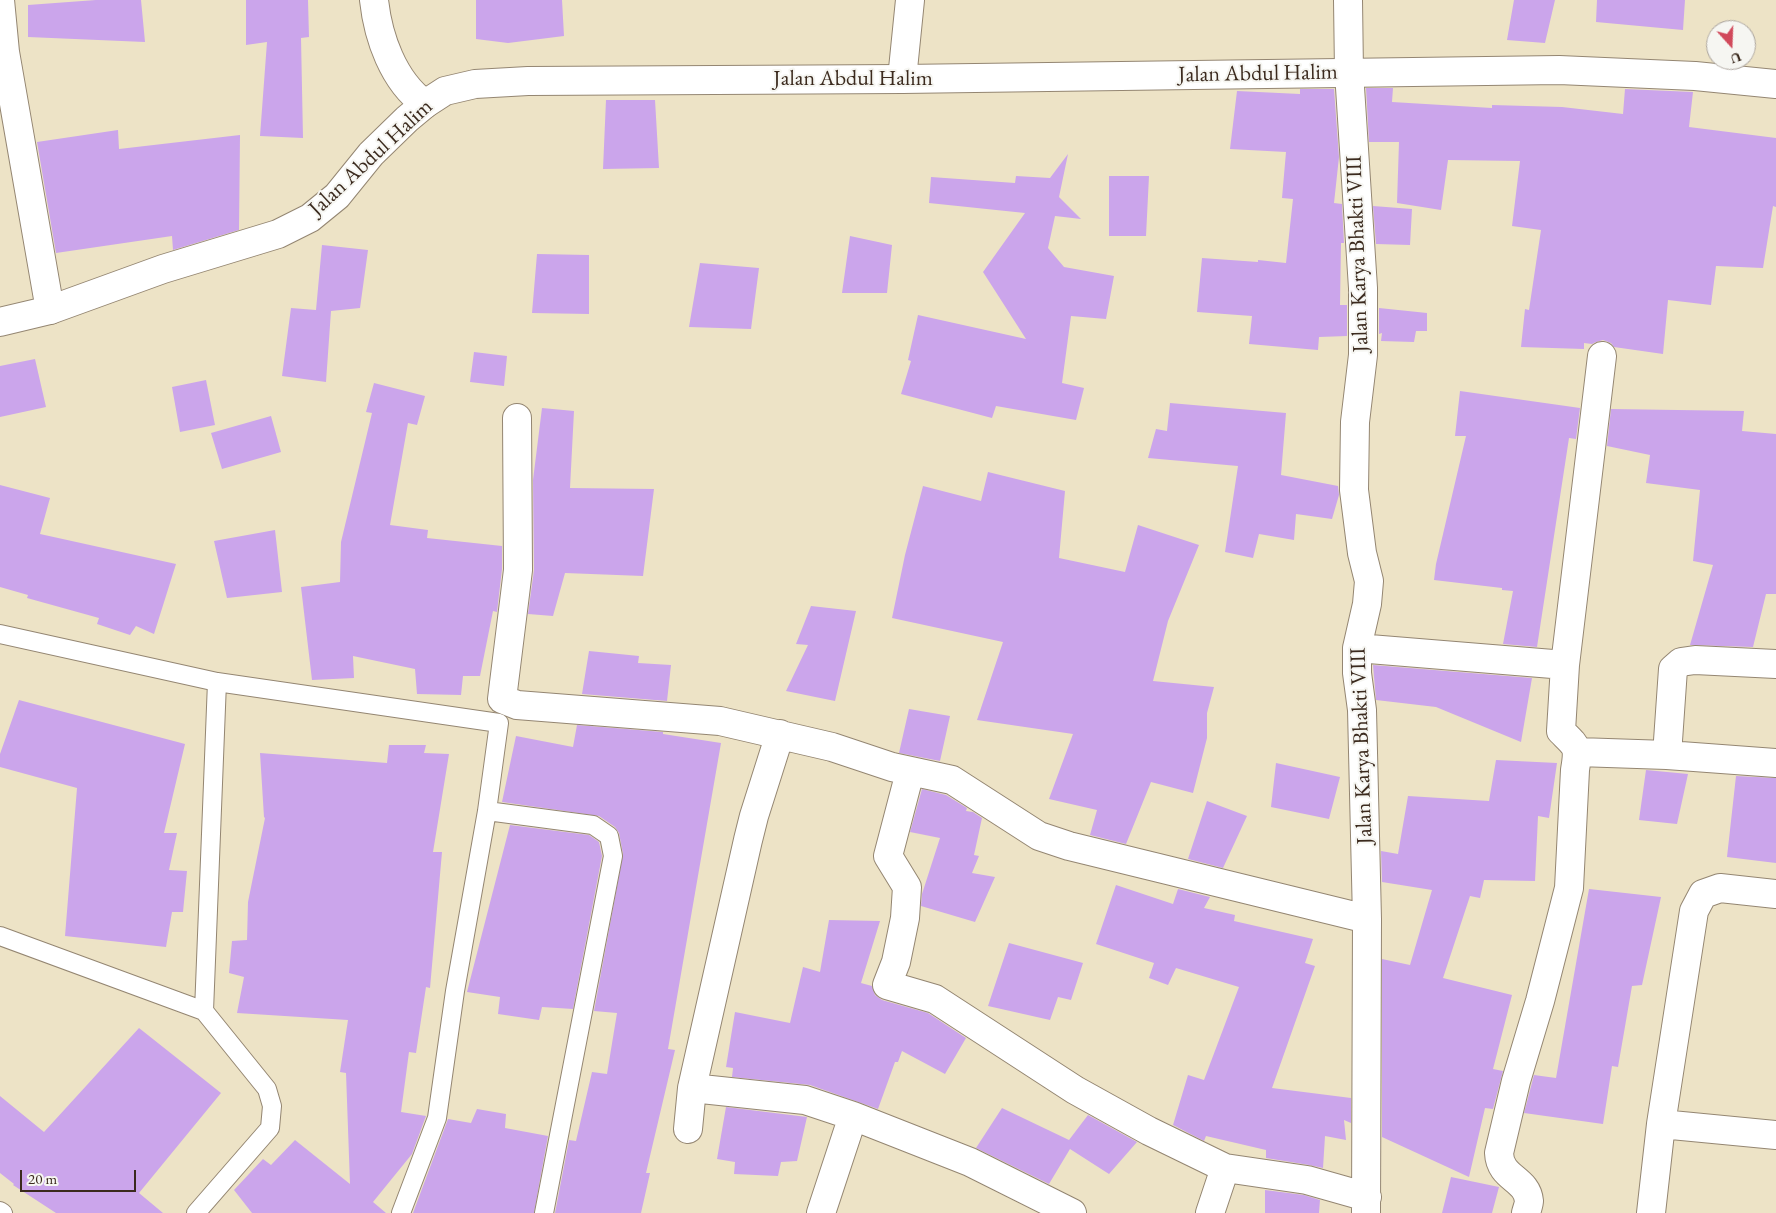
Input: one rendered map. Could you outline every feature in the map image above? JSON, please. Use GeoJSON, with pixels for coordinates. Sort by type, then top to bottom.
{"type":"FeatureCollection","features":[{"type":"Feature","properties":{"kind":"street"},"geometry":{"type":"LineString","coordinates":[[0,0],[5,52],[50,310]]}},
{"type":"Feature","properties":{"kind":"street"},"geometry":{"type":"LineString","coordinates":[[374,0],[376,17],[391,62],[403,82],[416,98],[425,104]]}},
{"type":"Feature","properties":{"kind":"street"},"geometry":{"type":"LineString","coordinates":[[902,79],[910,0]]}},
{"type":"Feature","properties":{"kind":"street","name":"Jalan Karya Bhakti VIII"},"geometry":{"type":"LineString","coordinates":[[1348,0],[1349,72],[1363,288],[1362,355],[1355,422],[1354,490],[1362,554],[1368,581],[1366,604],[1357,648],[1357,673],[1362,710],[1367,919],[1367,1205]]}},
{"type":"Feature","properties":{"kind":"street","name":"Jalan Abdul Halim"},"geometry":{"type":"LineString","coordinates":[[0,322],[50,310],[163,269],[278,234],[310,218],[337,196],[371,154],[425,104],[445,91],[467,86],[528,81],[902,79],[1560,70],[1695,76],[1776,84]]}},
{"type":"Feature","properties":{"kind":"street"},"geometry":{"type":"LineString","coordinates":[[1526,1213],[1529,1201],[1525,1192],[1520,1184],[1499,1164],[1499,1153],[1516,1081],[1540,1001],[1569,888],[1578,752],[1575,745],[1561,731],[1565,665],[1602,356]]}},
{"type":"Feature","properties":{"kind":"street"},"geometry":{"type":"LineString","coordinates":[[517,418],[518,570],[502,699],[517,705],[720,722],[832,747],[892,768],[952,780],[1040,836],[1069,846],[1367,919]]}},
{"type":"Feature","properties":{"kind":"street"},"geometry":{"type":"LineString","coordinates":[[1357,648],[1565,665]]}},
{"type":"Feature","properties":{"kind":"street"},"geometry":{"type":"LineString","coordinates":[[1667,755],[1673,670],[1676,665],[1681,662],[1695,660],[1776,664]]}},
{"type":"Feature","properties":{"kind":"street"},"geometry":{"type":"LineString","coordinates":[[688,1129],[692,1088],[754,816],[780,734]]}},
{"type":"Feature","properties":{"kind":"street"},"geometry":{"type":"LineString","coordinates":[[1578,752],[1667,755],[1776,763]]}},
{"type":"Feature","properties":{"kind":"street"},"geometry":{"type":"LineString","coordinates":[[910,772],[888,856],[907,887],[905,918],[896,962],[886,985],[935,999],[1075,1090],[1150,1131],[1225,1168],[1307,1180],[1367,1205]]}},
{"type":"Feature","properties":{"kind":"street"},"geometry":{"type":"LineString","coordinates":[[1651,1213],[1661,1124],[1694,911],[1703,894],[1720,888],[1776,894]]}},
{"type":"Feature","properties":{"kind":"street"},"geometry":{"type":"LineString","coordinates":[[692,1088],[805,1100],[853,1116],[970,1162],[1072,1213]]}},
{"type":"Feature","properties":{"kind":"street"},"geometry":{"type":"LineString","coordinates":[[820,1213],[853,1116]]}},
{"type":"Feature","properties":{"kind":"street"},"geometry":{"type":"LineString","coordinates":[[1661,1124],[1776,1135]]}},
{"type":"Feature","properties":{"kind":"street"},"geometry":{"type":"LineString","coordinates":[[1210,1213],[1225,1168]]}},
{"type":"Feature","properties":{"kind":"lane"},"geometry":{"type":"LineString","coordinates":[[0,634],[217,682],[500,723],[487,811],[455,991],[437,1118],[401,1213]]}},
{"type":"Feature","properties":{"kind":"lane"},"geometry":{"type":"LineString","coordinates":[[204,1010],[217,682]]}},
{"type":"Feature","properties":{"kind":"lane"},"geometry":{"type":"LineString","coordinates":[[487,811],[593,825],[609,836],[612,856],[544,1213]]}},
{"type":"Feature","properties":{"kind":"lane"},"geometry":{"type":"LineString","coordinates":[[0,936],[204,1010],[267,1089],[272,1106],[270,1128],[196,1213]]}},
{"type":"Feature","properties":{"kind":"lane"},"geometry":{"type":"LineString","coordinates":[[0,1210],[3,1213]]}},
{"type":"Feature","properties":{"kind":"building"},"geometry":{"type":"Polygon","coordinates":[[[96,0],[141,0],[145,42],[28,37],[28,5],[96,0]]]}},
{"type":"Feature","properties":{"kind":"building"},"geometry":{"type":"Polygon","coordinates":[[[246,0],[308,0],[309,37],[301,38],[303,138],[260,136],[267,42],[246,45],[246,0]]]}},
{"type":"Feature","properties":{"kind":"building"},"geometry":{"type":"Polygon","coordinates":[[[476,0],[562,0],[564,36],[508,43],[476,39],[476,0]]]}},
{"type":"Feature","properties":{"kind":"building"},"geometry":{"type":"Polygon","coordinates":[[[1514,0],[1555,0],[1545,43],[1507,40],[1514,0]]]}},
{"type":"Feature","properties":{"kind":"building"},"geometry":{"type":"Polygon","coordinates":[[[1597,0],[1685,0],[1683,30],[1596,22],[1597,0]]]}},
{"type":"Feature","properties":{"kind":"building"},"geometry":{"type":"Polygon","coordinates":[[[1366,88],[1393,88],[1392,102],[1492,108],[1492,105],[1562,107],[1623,114],[1625,89],[1693,92],[1689,127],[1776,138],[1776,207],[1773,206],[1763,268],[1716,266],[1711,305],[1668,300],[1663,354],[1614,347],[1611,343],[1603,340],[1592,344],[1584,343],[1584,349],[1521,347],[1525,309],[1529,310],[1541,230],[1512,226],[1520,161],[1448,160],[1441,210],[1397,203],[1399,142],[1369,142],[1366,88]]]}},
{"type":"Feature","properties":{"kind":"building"},"geometry":{"type":"Polygon","coordinates":[[[1300,89],[1334,89],[1339,157],[1334,203],[1342,204],[1344,243],[1341,243],[1340,305],[1347,305],[1347,336],[1319,337],[1318,350],[1249,344],[1252,316],[1197,312],[1202,258],[1286,263],[1293,199],[1282,198],[1286,152],[1230,149],[1237,91],[1300,94],[1300,89]]]}},
{"type":"Feature","properties":{"kind":"building"},"geometry":{"type":"Polygon","coordinates":[[[606,100],[655,100],[659,168],[603,169],[606,100]]]}},
{"type":"Feature","properties":{"kind":"building"},"geometry":{"type":"Polygon","coordinates":[[[118,130],[119,149],[240,135],[239,230],[173,250],[172,236],[56,253],[37,142],[118,130]]]}},
{"type":"Feature","properties":{"kind":"building"},"geometry":{"type":"Polygon","coordinates":[[[1068,154],[1059,197],[1081,219],[1055,216],[1048,248],[1064,267],[1114,276],[1106,319],[1071,316],[1062,383],[1084,388],[1076,420],[996,406],[992,418],[901,394],[911,361],[908,360],[918,315],[1026,339],[983,272],[1025,213],[929,203],[931,177],[1015,183],[1016,176],[1050,178],[1068,154]]]}},
{"type":"Feature","properties":{"kind":"building"},"geometry":{"type":"Polygon","coordinates":[[[1109,176],[1149,176],[1146,236],[1109,236],[1109,176]]]}},
{"type":"Feature","properties":{"kind":"building"},"geometry":{"type":"Polygon","coordinates":[[[1373,206],[1412,209],[1410,245],[1376,244],[1373,206]]]}},
{"type":"Feature","properties":{"kind":"building"},"geometry":{"type":"Polygon","coordinates":[[[850,236],[892,245],[887,293],[842,293],[850,236]]]}},
{"type":"Feature","properties":{"kind":"building"},"geometry":{"type":"Polygon","coordinates":[[[322,245],[368,250],[360,308],[331,311],[326,382],[282,376],[291,308],[316,310],[322,245]]]}},
{"type":"Feature","properties":{"kind":"building"},"geometry":{"type":"Polygon","coordinates":[[[537,254],[589,255],[589,314],[532,313],[537,254]]]}},
{"type":"Feature","properties":{"kind":"building"},"geometry":{"type":"Polygon","coordinates":[[[700,263],[759,268],[751,329],[689,327],[700,263]]]}},
{"type":"Feature","properties":{"kind":"building"},"geometry":{"type":"Polygon","coordinates":[[[1379,308],[1427,313],[1427,331],[1416,331],[1414,342],[1381,341],[1382,333],[1379,334],[1379,308]]]}},
{"type":"Feature","properties":{"kind":"building"},"geometry":{"type":"Polygon","coordinates":[[[474,352],[507,356],[504,386],[470,382],[474,352]]]}},
{"type":"Feature","properties":{"kind":"building"},"geometry":{"type":"Polygon","coordinates":[[[35,359],[46,407],[0,417],[0,366],[35,359]]]}},
{"type":"Feature","properties":{"kind":"building"},"geometry":{"type":"Polygon","coordinates":[[[206,380],[215,425],[180,432],[172,387],[206,380]]]}},
{"type":"Feature","properties":{"kind":"building"},"geometry":{"type":"Polygon","coordinates":[[[374,383],[425,396],[417,425],[408,423],[390,525],[428,530],[427,538],[502,546],[502,569],[497,612],[493,611],[480,676],[463,676],[461,695],[417,694],[415,669],[353,656],[354,678],[312,680],[301,587],[340,582],[341,542],[372,413],[366,412],[374,383]]]}},
{"type":"Feature","properties":{"kind":"building"},"geometry":{"type":"Polygon","coordinates":[[[1460,391],[1580,408],[1576,439],[1569,438],[1537,647],[1503,644],[1513,591],[1434,580],[1436,564],[1466,436],[1455,436],[1460,391]]]}},
{"type":"Feature","properties":{"kind":"building"},"geometry":{"type":"Polygon","coordinates":[[[1170,403],[1286,413],[1281,475],[1338,486],[1339,495],[1332,519],[1296,514],[1294,540],[1259,534],[1253,558],[1225,552],[1238,466],[1148,458],[1156,429],[1167,431],[1170,403]]]}},
{"type":"Feature","properties":{"kind":"building"},"geometry":{"type":"Polygon","coordinates":[[[542,408],[574,411],[570,488],[654,489],[643,576],[565,573],[553,616],[528,614],[534,570],[533,480],[542,408]]]}},
{"type":"Feature","properties":{"kind":"building"},"geometry":{"type":"Polygon","coordinates":[[[1611,409],[1744,411],[1742,431],[1776,434],[1776,594],[1766,594],[1753,647],[1690,645],[1713,565],[1693,561],[1700,490],[1646,483],[1650,455],[1607,446],[1611,409]]]}},
{"type":"Feature","properties":{"kind":"building"},"geometry":{"type":"Polygon","coordinates":[[[271,416],[281,452],[222,469],[211,433],[271,416]]]}},
{"type":"Feature","properties":{"kind":"building"},"geometry":{"type":"Polygon","coordinates":[[[988,472],[1065,491],[1059,558],[1125,572],[1138,525],[1199,545],[1168,621],[1153,681],[1214,687],[1207,713],[1207,738],[1193,793],[1151,782],[1126,844],[1090,835],[1097,810],[1049,799],[1073,734],[977,720],[1003,642],[892,618],[905,555],[923,486],[981,501],[988,472]]]}},
{"type":"Feature","properties":{"kind":"building"},"geometry":{"type":"Polygon","coordinates":[[[0,485],[50,498],[40,534],[176,564],[154,634],[136,626],[130,635],[97,624],[99,618],[27,598],[28,595],[0,587],[0,485]]]}},
{"type":"Feature","properties":{"kind":"building"},"geometry":{"type":"Polygon","coordinates":[[[275,530],[282,592],[227,598],[214,541],[275,530]]]}},
{"type":"Feature","properties":{"kind":"building"},"geometry":{"type":"Polygon","coordinates":[[[811,606],[856,611],[835,701],[786,691],[808,645],[796,644],[811,606]]]}},
{"type":"Feature","properties":{"kind":"building"},"geometry":{"type":"Polygon","coordinates":[[[589,651],[639,656],[638,663],[671,665],[667,701],[582,694],[589,651]]]}},
{"type":"Feature","properties":{"kind":"building"},"geometry":{"type":"Polygon","coordinates":[[[1373,665],[1532,678],[1521,742],[1436,707],[1376,700],[1373,665]]]}},
{"type":"Feature","properties":{"kind":"building"},"geometry":{"type":"Polygon","coordinates":[[[19,700],[185,744],[164,833],[177,833],[169,870],[187,871],[183,912],[172,912],[166,947],[65,936],[77,788],[0,767],[0,754],[19,700]]]}},
{"type":"Feature","properties":{"kind":"building"},"geometry":{"type":"Polygon","coordinates":[[[909,709],[950,716],[940,761],[899,753],[909,709]]]}},
{"type":"Feature","properties":{"kind":"building"},"geometry":{"type":"Polygon","coordinates":[[[577,725],[663,732],[663,734],[721,743],[668,1049],[675,1050],[646,1173],[650,1173],[641,1213],[555,1213],[569,1140],[576,1141],[592,1072],[607,1074],[617,1013],[594,1011],[623,854],[619,833],[615,827],[599,816],[502,802],[516,736],[573,747],[577,725]]]}},
{"type":"Feature","properties":{"kind":"building"},"geometry":{"type":"Polygon","coordinates":[[[389,745],[426,745],[424,753],[449,754],[433,852],[442,852],[430,988],[426,987],[416,1053],[409,1052],[401,1112],[426,1116],[412,1154],[373,1202],[386,1213],[252,1213],[234,1190],[263,1159],[271,1165],[295,1140],[350,1184],[346,1073],[340,1072],[348,1020],[237,1013],[244,977],[229,973],[232,941],[247,940],[248,902],[265,818],[260,753],[387,763],[389,745]]]}},
{"type":"Feature","properties":{"kind":"building"},"geometry":{"type":"Polygon","coordinates":[[[1496,760],[1557,763],[1549,818],[1538,816],[1535,881],[1484,880],[1480,898],[1470,896],[1443,978],[1512,995],[1493,1069],[1503,1071],[1493,1109],[1485,1108],[1469,1177],[1382,1137],[1382,959],[1410,965],[1432,890],[1382,882],[1381,851],[1398,854],[1408,796],[1489,801],[1496,760]]]}},
{"type":"Feature","properties":{"kind":"building"},"geometry":{"type":"Polygon","coordinates":[[[1276,763],[1340,777],[1329,819],[1271,807],[1276,763]]]}},
{"type":"Feature","properties":{"kind":"building"},"geometry":{"type":"Polygon","coordinates":[[[1646,770],[1688,774],[1677,824],[1639,820],[1646,770]]]}},
{"type":"Feature","properties":{"kind":"building"},"geometry":{"type":"Polygon","coordinates":[[[1736,776],[1776,778],[1776,863],[1727,857],[1736,776]]]}},
{"type":"Feature","properties":{"kind":"building"},"geometry":{"type":"Polygon","coordinates":[[[922,789],[946,795],[967,808],[966,811],[973,812],[982,818],[974,855],[979,856],[972,873],[995,877],[975,922],[921,906],[922,894],[940,838],[910,832],[922,789]]]}},
{"type":"Feature","properties":{"kind":"building"},"geometry":{"type":"Polygon","coordinates":[[[1207,801],[1247,816],[1223,868],[1188,859],[1207,801]]]}},
{"type":"Feature","properties":{"kind":"building"},"geometry":{"type":"Polygon","coordinates":[[[510,825],[589,835],[599,842],[602,856],[573,1009],[542,1007],[539,1020],[498,1014],[500,997],[467,992],[510,825]]]}},
{"type":"Feature","properties":{"kind":"building"},"geometry":{"type":"Polygon","coordinates":[[[1116,885],[1173,904],[1178,889],[1210,897],[1204,908],[1235,915],[1234,921],[1313,939],[1305,963],[1315,966],[1272,1088],[1351,1098],[1351,1123],[1344,1120],[1346,1140],[1325,1136],[1323,1168],[1266,1158],[1266,1150],[1206,1136],[1204,1141],[1173,1125],[1188,1075],[1204,1080],[1239,987],[1176,968],[1168,985],[1149,978],[1154,963],[1096,944],[1116,885]]]}},
{"type":"Feature","properties":{"kind":"building"},"geometry":{"type":"Polygon","coordinates":[[[1589,889],[1661,897],[1642,985],[1632,986],[1618,1067],[1612,1066],[1603,1124],[1524,1113],[1534,1075],[1556,1078],[1589,889]]]}},
{"type":"Feature","properties":{"kind":"building"},"geometry":{"type":"Polygon","coordinates":[[[829,920],[880,921],[861,983],[872,986],[875,995],[882,1000],[928,1013],[966,1038],[945,1074],[902,1051],[898,1062],[895,1062],[878,1109],[810,1085],[732,1077],[733,1068],[726,1067],[735,1012],[790,1023],[803,967],[820,972],[829,920]]]}},
{"type":"Feature","properties":{"kind":"building"},"geometry":{"type":"Polygon","coordinates":[[[1009,943],[1083,963],[1071,1000],[1058,997],[1050,1020],[988,1006],[1009,943]]]}},
{"type":"Feature","properties":{"kind":"building"},"geometry":{"type":"Polygon","coordinates":[[[139,1028],[221,1093],[139,1193],[163,1213],[56,1213],[13,1185],[0,1173],[0,1096],[44,1132],[139,1028]]]}},
{"type":"Feature","properties":{"kind":"building"},"geometry":{"type":"Polygon","coordinates":[[[726,1107],[807,1117],[797,1161],[781,1162],[778,1176],[734,1174],[735,1162],[717,1159],[726,1107]]]}},
{"type":"Feature","properties":{"kind":"building"},"geometry":{"type":"Polygon","coordinates":[[[1002,1108],[1069,1140],[1088,1115],[1137,1142],[1109,1174],[1070,1149],[1049,1184],[976,1148],[1002,1108]]]}},
{"type":"Feature","properties":{"kind":"building"},"geometry":{"type":"Polygon","coordinates":[[[477,1109],[506,1114],[505,1128],[548,1136],[534,1213],[413,1213],[448,1119],[471,1123],[477,1109]]]}},
{"type":"Feature","properties":{"kind":"building"},"geometry":{"type":"Polygon","coordinates":[[[1451,1177],[1499,1187],[1492,1213],[1442,1213],[1451,1177]]]}},
{"type":"Feature","properties":{"kind":"building"},"geometry":{"type":"Polygon","coordinates":[[[1265,1190],[1304,1195],[1320,1200],[1319,1213],[1265,1213],[1265,1190]]]}}]}
